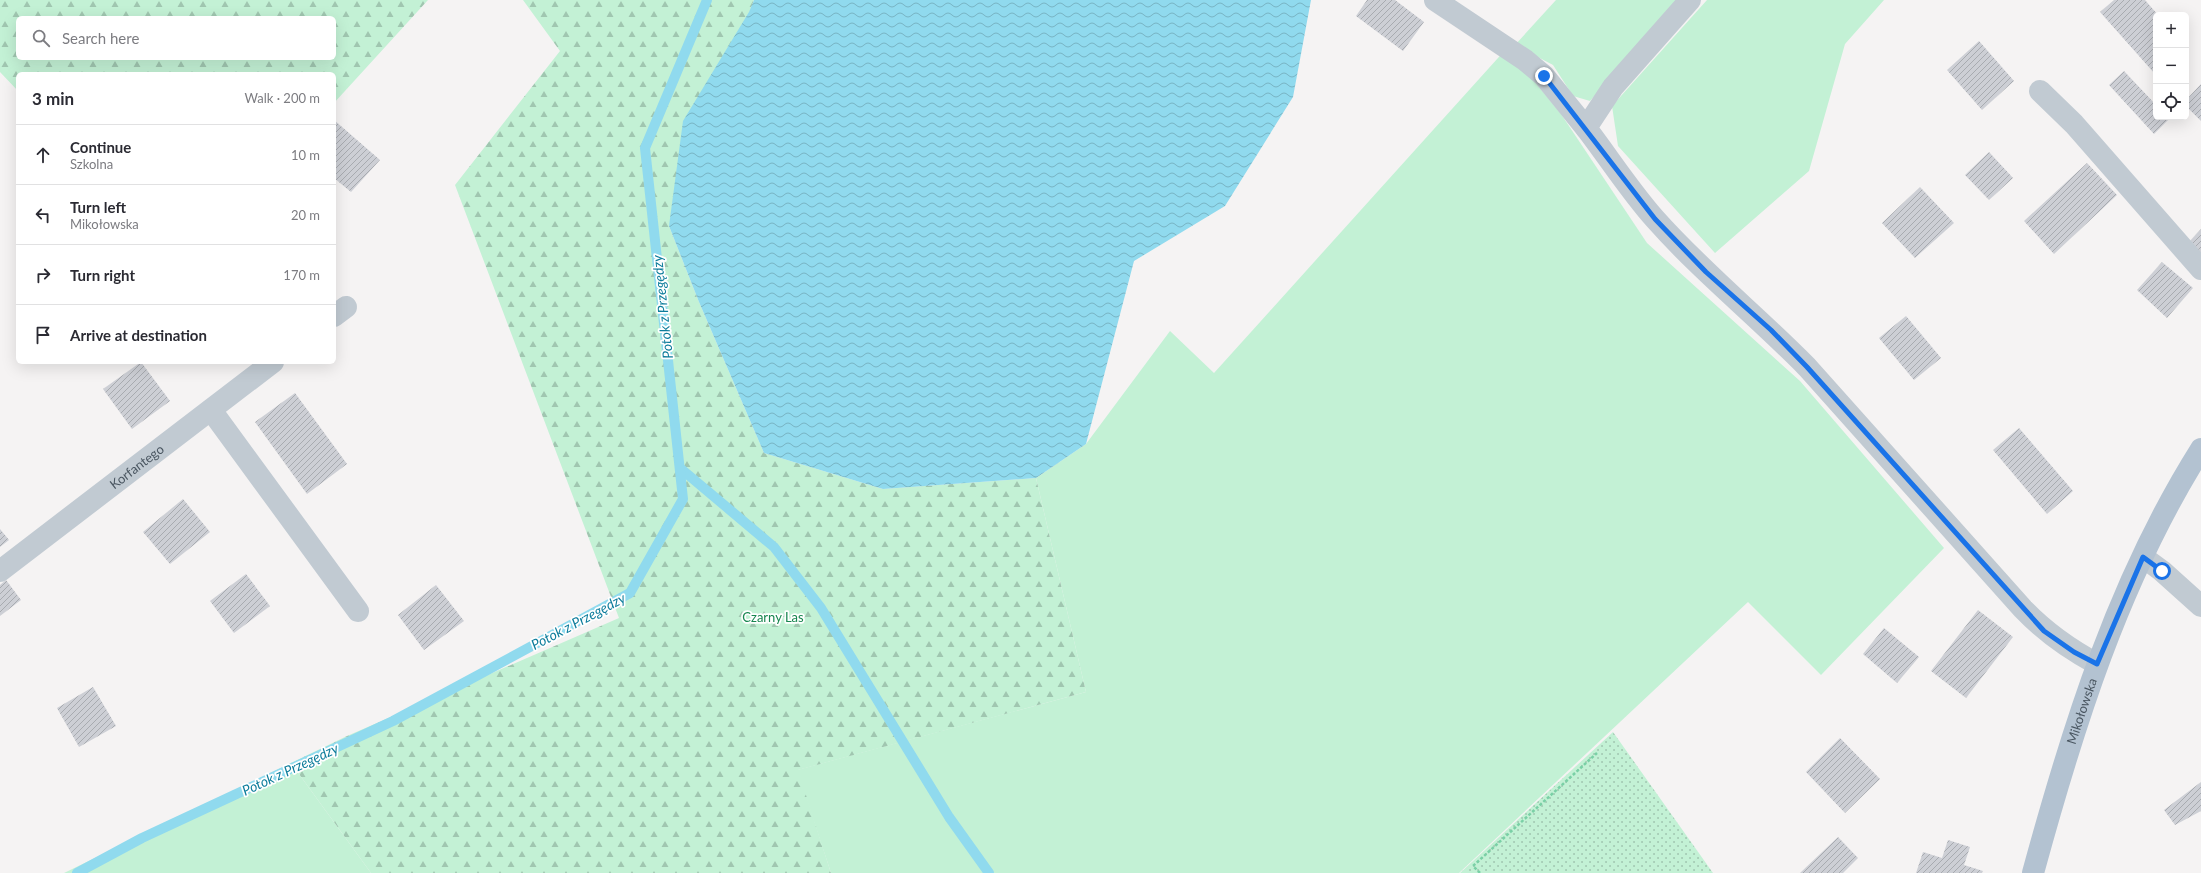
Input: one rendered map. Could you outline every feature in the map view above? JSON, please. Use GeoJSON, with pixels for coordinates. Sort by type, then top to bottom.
{"type":"FeatureCollection","features":[{"type":"Feature","properties":{"kind":"main road","name":"Mikołowska"},"geometry":{"type":"LineString","coordinates":[[2033,873],[2061,773],[2097,664],[2143,557],[2162,517],[2201,449]]}},
{"type":"Feature","properties":{"kind":"street"},"geometry":{"type":"LineString","coordinates":[[1435,0],[1525,60],[1544,76],[1586,128],[1655,219],[1706,272],[1771,330],[1807,367],[2044,631],[2074,652],[2097,664]]}},
{"type":"Feature","properties":{"kind":"street"},"geometry":{"type":"LineString","coordinates":[[1586,128],[1613,87],[1690,0]]}},
{"type":"Feature","properties":{"kind":"street"},"geometry":{"type":"LineString","coordinates":[[2040,91],[2074,124],[2201,269]]}},
{"type":"Feature","properties":{"kind":"street","name":"Korfantego"},"geometry":{"type":"LineString","coordinates":[[0,571],[271,364]]}},
{"type":"Feature","properties":{"kind":"street"},"geometry":{"type":"LineString","coordinates":[[211,410],[358,611]]}},
{"type":"Feature","properties":{"kind":"street"},"geometry":{"type":"LineString","coordinates":[[2143,557],[2162,571],[2201,606]]}},
{"type":"Feature","properties":{"kind":"path"},"geometry":{"type":"LineString","coordinates":[[1480,873],[1473,866],[1597,753]]}},
{"type":"Feature","properties":{"kind":"green space"},"geometry":{"type":"Polygon","coordinates":[[[0,0],[428,0],[336,101],[336,72],[16,72],[16,89],[0,72],[0,0]]]}},
{"type":"Feature","properties":{"kind":"green space","name":"Czarny Las"},"geometry":{"type":"Polygon","coordinates":[[[523,0],[754,0],[669,226],[699,302],[764,453],[883,489],[1036,478],[1086,692],[798,770],[831,873],[371,873],[291,763],[347,736],[619,618],[455,185],[560,51],[523,0]]]}},
{"type":"Feature","properties":{"kind":"green space"},"geometry":{"type":"Polygon","coordinates":[[[1556,0],[1679,0],[1590,101],[1573,96],[1553,65],[1515,45],[1556,0]]]}},
{"type":"Feature","properties":{"kind":"green space"},"geometry":{"type":"Polygon","coordinates":[[[1707,0],[1884,0],[1845,44],[1809,171],[1715,253],[1618,146],[1612,106],[1707,0]]]}},
{"type":"Feature","properties":{"kind":"green space"},"geometry":{"type":"Polygon","coordinates":[[[1507,48],[1561,114],[1647,243],[1800,381],[1944,548],[1821,675],[1748,602],[1459,873],[831,873],[797,770],[1086,692],[1036,478],[1086,444],[1170,331],[1214,373],[1507,48]]]}},
{"type":"Feature","properties":{"kind":"green space"},"geometry":{"type":"Polygon","coordinates":[[[1613,732],[1713,873],[1460,873],[1613,732]]]}},
{"type":"Feature","properties":{"kind":"green space"},"geometry":{"type":"Polygon","coordinates":[[[291,763],[371,873],[64,873],[291,763]]]}},
{"type":"Feature","properties":{"kind":"water"},"geometry":{"type":"Polygon","coordinates":[[[754,0],[1311,0],[1293,97],[1225,206],[1134,261],[1086,444],[1036,478],[883,489],[764,453],[699,302],[669,226],[683,121],[749,12],[754,0]]]}},
{"type":"Feature","properties":{"kind":"building"},"geometry":{"type":"Polygon","coordinates":[[[1367,0],[1395,0],[1424,22],[1403,51],[1356,16],[1367,0]]]}},
{"type":"Feature","properties":{"kind":"building"},"geometry":{"type":"Polygon","coordinates":[[[2114,0],[2145,0],[2155,12],[2153,12],[2153,72],[2100,12],[2114,0]]]}},
{"type":"Feature","properties":{"kind":"building"},"geometry":{"type":"Polygon","coordinates":[[[1979,41],[2014,81],[1982,110],[1947,70],[1979,41]]]}},
{"type":"Feature","properties":{"kind":"building"},"geometry":{"type":"Polygon","coordinates":[[[2124,71],[2153,102],[2153,120],[2168,120],[2154,134],[2109,85],[2124,71]]]}},
{"type":"Feature","properties":{"kind":"building"},"geometry":{"type":"Polygon","coordinates":[[[2201,84],[2201,121],[2189,109],[2189,97],[2201,84]]]}},
{"type":"Feature","properties":{"kind":"building"},"geometry":{"type":"Polygon","coordinates":[[[336,122],[380,160],[351,192],[336,180],[336,122]]]}},
{"type":"Feature","properties":{"kind":"building"},"geometry":{"type":"Polygon","coordinates":[[[1989,152],[2013,178],[1989,200],[1965,175],[1989,152]]]}},
{"type":"Feature","properties":{"kind":"building"},"geometry":{"type":"Polygon","coordinates":[[[2087,163],[2117,195],[2054,254],[2024,221],[2087,163]]]}},
{"type":"Feature","properties":{"kind":"building"},"geometry":{"type":"Polygon","coordinates":[[[1920,187],[1954,223],[1915,258],[1882,223],[1920,187]]]}},
{"type":"Feature","properties":{"kind":"building"},"geometry":{"type":"Polygon","coordinates":[[[2201,229],[2201,253],[2189,242],[2201,229]]]}},
{"type":"Feature","properties":{"kind":"building"},"geometry":{"type":"Polygon","coordinates":[[[2162,262],[2193,288],[2167,318],[2137,290],[2162,262]]]}},
{"type":"Feature","properties":{"kind":"building"},"geometry":{"type":"Polygon","coordinates":[[[1906,316],[1941,358],[1914,380],[1879,338],[1906,316]]]}},
{"type":"Feature","properties":{"kind":"building"},"geometry":{"type":"Polygon","coordinates":[[[138,364],[142,364],[170,401],[132,429],[103,389],[138,364]]]}},
{"type":"Feature","properties":{"kind":"building"},"geometry":{"type":"Polygon","coordinates":[[[295,393],[347,464],[307,494],[255,422],[295,393]]]}},
{"type":"Feature","properties":{"kind":"building"},"geometry":{"type":"Polygon","coordinates":[[[2019,428],[2073,491],[2047,514],[1993,450],[2019,428]]]}},
{"type":"Feature","properties":{"kind":"building"},"geometry":{"type":"Polygon","coordinates":[[[183,499],[210,532],[170,564],[143,532],[183,499]]]}},
{"type":"Feature","properties":{"kind":"building"},"geometry":{"type":"Polygon","coordinates":[[[0,529],[9,540],[0,547],[0,529]]]}},
{"type":"Feature","properties":{"kind":"building"},"geometry":{"type":"Polygon","coordinates":[[[246,574],[270,606],[234,633],[210,601],[246,574]]]}},
{"type":"Feature","properties":{"kind":"building"},"geometry":{"type":"Polygon","coordinates":[[[6,580],[21,600],[0,616],[0,585],[6,580]]]}},
{"type":"Feature","properties":{"kind":"building"},"geometry":{"type":"Polygon","coordinates":[[[436,585],[464,621],[424,650],[398,615],[436,585]]]}},
{"type":"Feature","properties":{"kind":"building"},"geometry":{"type":"Polygon","coordinates":[[[1978,610],[2013,637],[1966,698],[1931,671],[1978,610]]]}},
{"type":"Feature","properties":{"kind":"building"},"geometry":{"type":"Polygon","coordinates":[[[1884,628],[1919,657],[1897,683],[1863,654],[1884,628]]]}},
{"type":"Feature","properties":{"kind":"building"},"geometry":{"type":"Polygon","coordinates":[[[93,687],[116,726],[79,747],[57,708],[93,687]]]}},
{"type":"Feature","properties":{"kind":"building"},"geometry":{"type":"Polygon","coordinates":[[[1840,738],[1880,779],[1845,813],[1806,772],[1840,738]]]}},
{"type":"Feature","properties":{"kind":"building"},"geometry":{"type":"Polygon","coordinates":[[[2201,782],[2201,811],[2175,825],[2164,810],[2201,782]]]}},
{"type":"Feature","properties":{"kind":"building"},"geometry":{"type":"Polygon","coordinates":[[[1838,837],[1858,858],[1843,873],[1800,873],[1838,837]]]}},
{"type":"Feature","properties":{"kind":"building"},"geometry":{"type":"Polygon","coordinates":[[[1948,840],[1970,847],[1964,865],[1983,871],[1982,873],[1916,873],[1923,852],[1942,858],[1948,840]]]}},
{"type":"Feature","properties":{"kind":"waterway","name":"Potok z Przegędzy"},"geometry":{"type":"LineString","coordinates":[[77,873],[142,838],[393,721],[630,593],[683,499],[645,148],[707,0]]}},
{"type":"Feature","properties":{"kind":"waterway"},"geometry":{"type":"LineString","coordinates":[[680,468],[774,547],[821,608],[949,817],[989,873]]}},
{"type":"Feature","properties":{"kind":"route"},"geometry":{"type":"LineString","coordinates":[[1544,76],[1586,128],[1655,219],[1706,272],[1771,330],[1807,367],[2044,631],[2074,652],[2097,664],[2112,625],[2143,557],[2162,571]]}}]}
